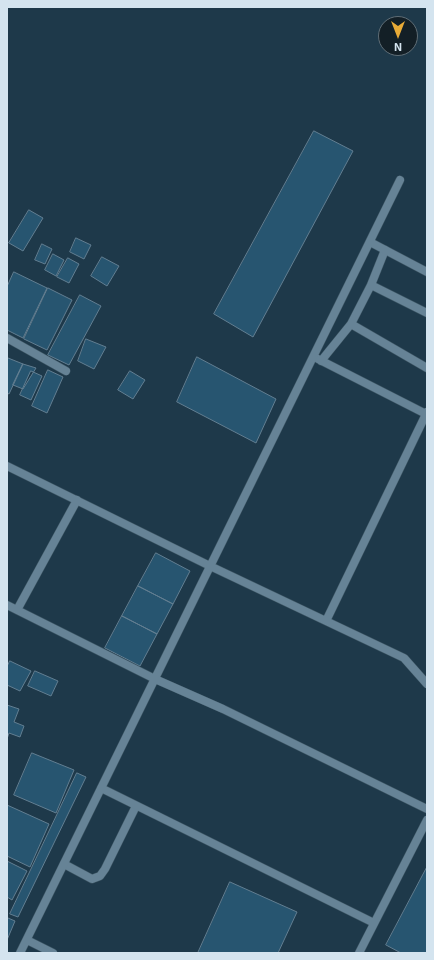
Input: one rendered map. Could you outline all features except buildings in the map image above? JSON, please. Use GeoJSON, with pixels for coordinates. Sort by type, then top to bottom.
{"type":"FeatureCollection","features":[{"type":"Feature","properties":{"kind":"street"},"geometry":{"type":"LineString","coordinates":[[20,953],[400,180]]}},
{"type":"Feature","properties":{"kind":"street"},"geometry":{"type":"LineString","coordinates":[[370,242],[427,272]]}},
{"type":"Feature","properties":{"kind":"street"},"geometry":{"type":"LineString","coordinates":[[321,361],[351,324],[371,286],[385,250]]}},
{"type":"Feature","properties":{"kind":"street"},"geometry":{"type":"LineString","coordinates":[[371,286],[427,313]]}},
{"type":"Feature","properties":{"kind":"street"},"geometry":{"type":"LineString","coordinates":[[351,324],[427,368]]}},
{"type":"Feature","properties":{"kind":"street"},"geometry":{"type":"LineString","coordinates":[[7,338],[66,371]]}},
{"type":"Feature","properties":{"kind":"street"},"geometry":{"type":"LineString","coordinates":[[313,357],[426,413],[326,621]]}},
{"type":"Feature","properties":{"kind":"street"},"geometry":{"type":"LineString","coordinates":[[7,466],[210,566],[404,658],[427,684]]}},
{"type":"Feature","properties":{"kind":"street"},"geometry":{"type":"LineString","coordinates":[[17,610],[77,500]]}},
{"type":"Feature","properties":{"kind":"street"},"geometry":{"type":"LineString","coordinates":[[7,604],[155,679],[223,709],[427,809]]}},
{"type":"Feature","properties":{"kind":"street"},"geometry":{"type":"LineString","coordinates":[[101,788],[374,923]]}},
{"type":"Feature","properties":{"kind":"street"},"geometry":{"type":"LineString","coordinates":[[64,864],[92,879],[100,876],[105,870],[136,806]]}},
{"type":"Feature","properties":{"kind":"street"},"geometry":{"type":"LineString","coordinates":[[359,953],[427,820]]}},
{"type":"Feature","properties":{"kind":"street"},"geometry":{"type":"LineString","coordinates":[[27,940],[53,953]]}}]}
